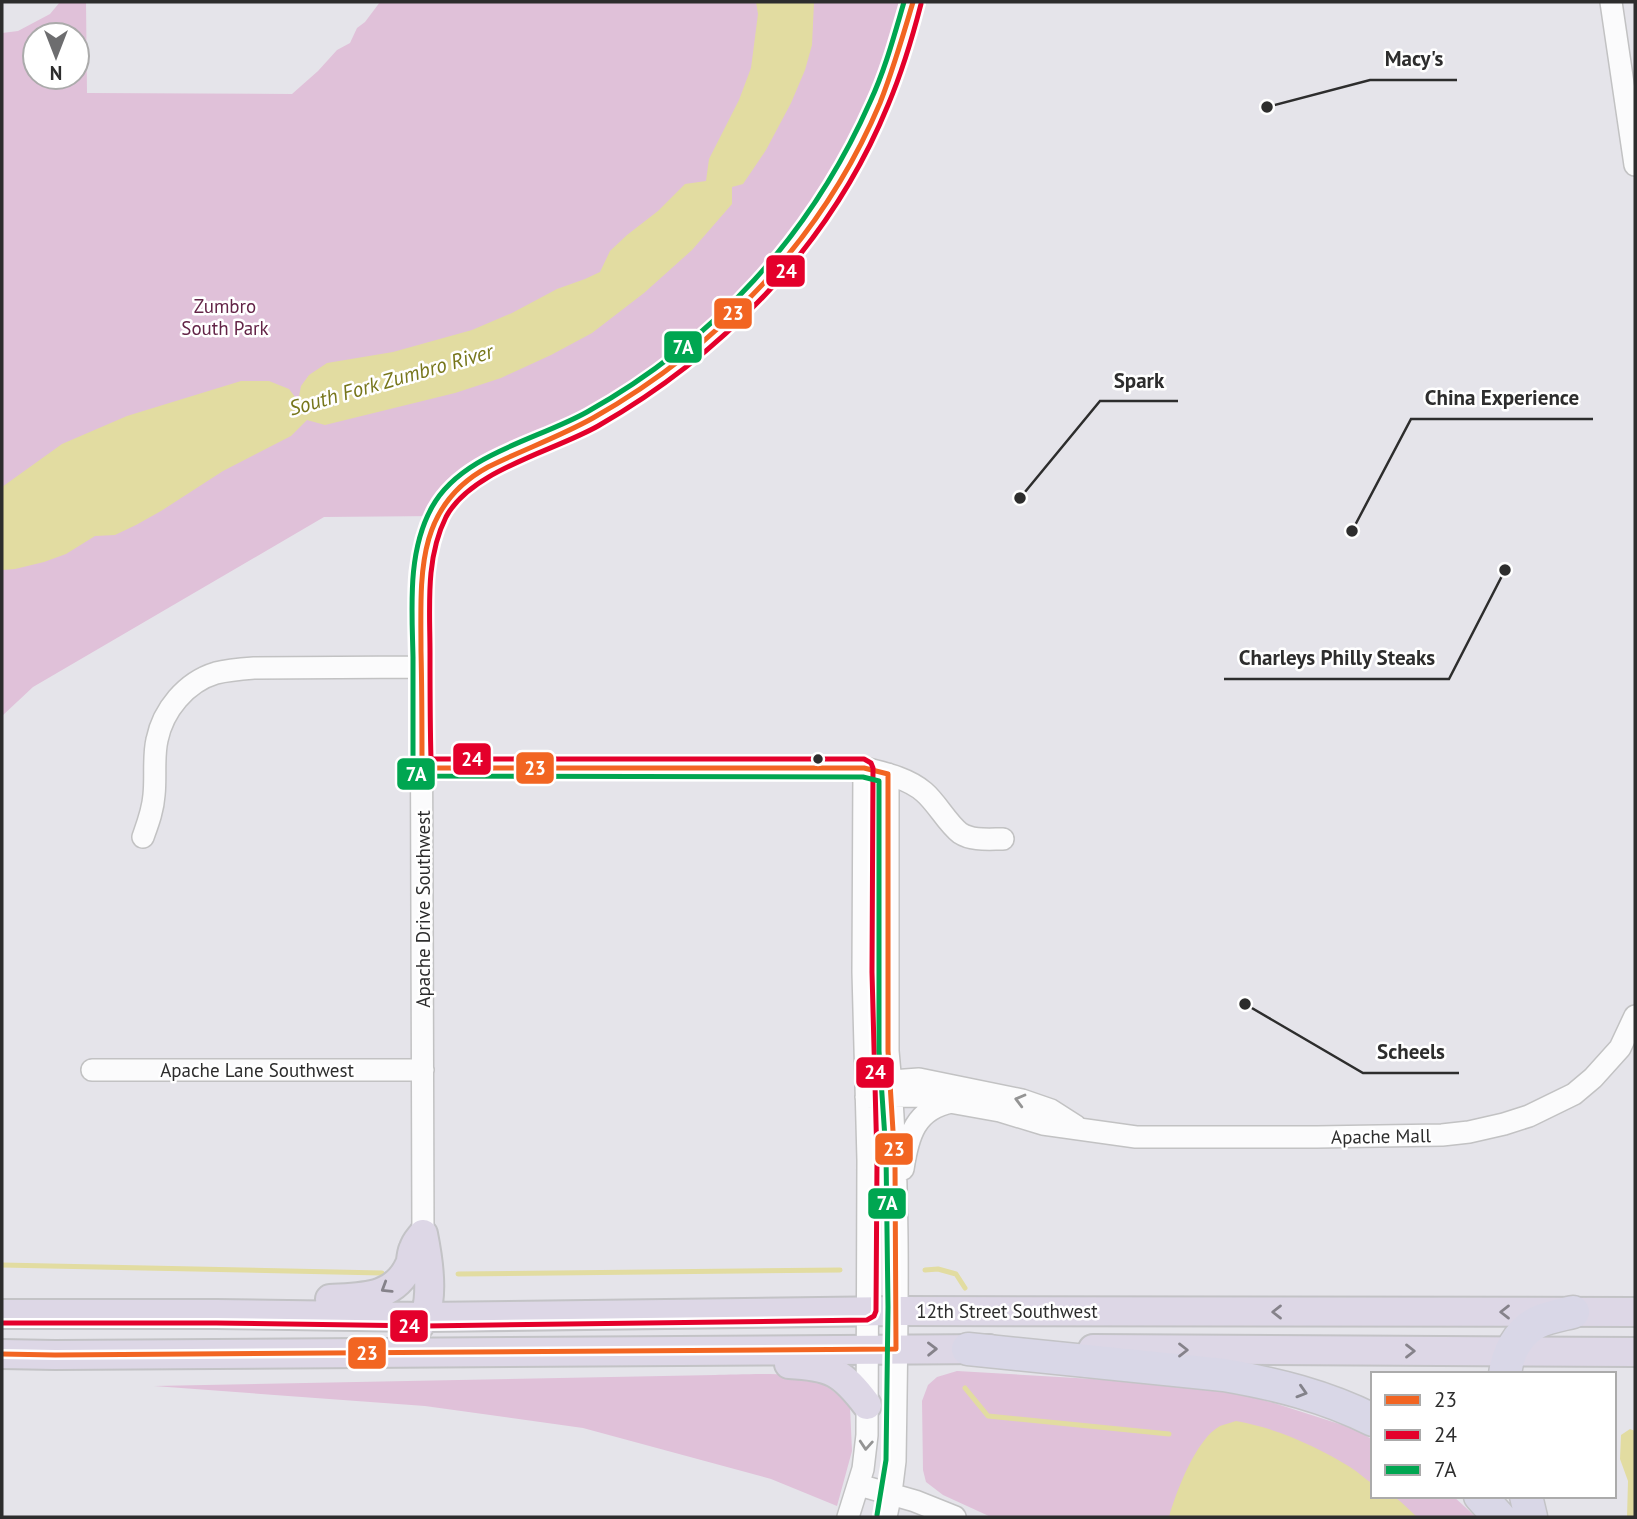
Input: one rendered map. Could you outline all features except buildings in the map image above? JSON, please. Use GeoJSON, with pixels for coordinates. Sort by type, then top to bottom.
{"type":"FeatureCollection","features":[{"type":"Feature","properties":{"kind":"highway"},"geometry":{"type":"LineString","coordinates":[[1508,1362],[1522,1334],[1536,1322],[1573,1312]]}},
{"type":"Feature","properties":{"kind":"highway"},"geometry":{"type":"LineString","coordinates":[[968,1349],[1224,1375],[1297,1390],[1371,1419]]}},
{"type":"Feature","properties":{"kind":"highway"},"geometry":{"type":"LineString","coordinates":[[1482,1498],[1499,1517]]}},
{"type":"Feature","properties":{"kind":"highway"},"geometry":{"type":"LineString","coordinates":[[1526,1498],[1531,1517]]}},
{"type":"Feature","properties":{"kind":"main road"},"geometry":{"type":"LineString","coordinates":[[288,1354],[405,1335],[418,1327],[424,1317],[429,1296],[430,1270],[423,1234]]}},
{"type":"Feature","properties":{"kind":"main road"},"geometry":{"type":"LineString","coordinates":[[216,1314],[380,1294],[405,1273],[411,1262],[413,1248],[423,1234]]}},
{"type":"Feature","properties":{"kind":"main road"},"geometry":{"type":"LineString","coordinates":[[430,1270],[448,1299],[463,1304],[507,1306],[526,1316]]}},
{"type":"Feature","properties":{"kind":"main road","name":"12th Street Southwest"},"geometry":{"type":"LineString","coordinates":[[2,1314],[424,1317],[867,1311],[1635,1312]]}},
{"type":"Feature","properties":{"kind":"main road"},"geometry":{"type":"LineString","coordinates":[[755,1349],[779,1364],[814,1366],[834,1371],[852,1386],[867,1405]]}},
{"type":"Feature","properties":{"kind":"main road","name":"12th Street Southwest"},"geometry":{"type":"LineString","coordinates":[[2,1354],[968,1349],[1508,1362],[1635,1352]]}},
{"type":"Feature","properties":{"kind":"street","name":"Apache Drive Southwest"},"geometry":{"type":"LineString","coordinates":[[423,1234],[422,569],[433,524],[457,488],[475,474],[570,430],[630,396],[685,358],[755,294],[811,225],[851,162],[886,89],[913,2]]}},
{"type":"Feature","properties":{"kind":"street"},"geometry":{"type":"LineString","coordinates":[[1611,2],[1635,165]]}},
{"type":"Feature","properties":{"kind":"street"},"geometry":{"type":"LineString","coordinates":[[143,837],[151,815],[156,741],[163,721],[185,690],[199,681],[214,674],[244,668],[422,667]]}},
{"type":"Feature","properties":{"kind":"street"},"geometry":{"type":"LineString","coordinates":[[422,768],[864,768],[888,774],[923,791],[961,833],[977,839],[1003,839]]}},
{"type":"Feature","properties":{"kind":"street"},"geometry":{"type":"LineString","coordinates":[[849,1517],[865,1456],[867,1405],[868,1160],[863,972],[864,768]]}},
{"type":"Feature","properties":{"kind":"street"},"geometry":{"type":"LineString","coordinates":[[886,1517],[895,1461],[897,1223],[888,1051],[888,774]]}},
{"type":"Feature","properties":{"kind":"street","name":"Apache Mall"},"geometry":{"type":"LineString","coordinates":[[891,1089],[1000,1111],[1043,1124],[1136,1137],[1442,1135],[1469,1132],[1524,1118],[1574,1094],[1593,1078],[1619,1048],[1635,1016]]}},
{"type":"Feature","properties":{"kind":"street","name":"Apache Lane Southwest"},"geometry":{"type":"LineString","coordinates":[[92,1070],[423,1070]]}},
{"type":"Feature","properties":{"kind":"street"},"geometry":{"type":"LineString","coordinates":[[866,1090],[891,1089],[919,1079],[1022,1100],[1051,1110],[1081,1129]]}},
{"type":"Feature","properties":{"kind":"street"},"geometry":{"type":"LineString","coordinates":[[897,1223],[907,1143],[914,1127],[931,1110],[954,1102]]}},
{"type":"Feature","properties":{"kind":"street"},"geometry":{"type":"LineString","coordinates":[[859,1485],[891,1493],[955,1517]]}},
{"type":"Feature","properties":{"kind":"green space","name":"Zumbro South Park"},"geometry":{"type":"Polygon","coordinates":[[[60,2],[86,2],[86,21],[37,21],[50,14],[60,2]]]}},
{"type":"Feature","properties":{"kind":"green space","name":"Zumbro South Park"},"geometry":{"type":"Polygon","coordinates":[[[380,2],[913,2],[886,91],[809,227],[686,358],[491,466],[437,516],[324,517],[33,687],[2,716],[2,33],[21,29],[21,91],[292,94],[337,50],[350,43],[357,28],[380,2]]]}},
{"type":"Feature","properties":{"kind":"green space"},"geometry":{"type":"Polygon","coordinates":[[[957,1371],[1212,1386],[1355,1429],[1371,1439],[1371,1498],[1455,1498],[1476,1517],[991,1517],[943,1495],[926,1482],[923,1470],[922,1401],[928,1385],[937,1377],[957,1371]]]}},
{"type":"Feature","properties":{"kind":"green space"},"geometry":{"type":"Polygon","coordinates":[[[780,1374],[805,1377],[830,1388],[850,1407],[852,1451],[837,1506],[771,1479],[583,1428],[425,1406],[154,1386],[780,1374]]]}},
{"type":"Feature","properties":{"kind":"water","name":"South Fork Zumbro River"},"geometry":{"type":"Polygon","coordinates":[[[756,2],[814,2],[812,45],[791,103],[766,150],[743,184],[732,187],[732,204],[692,250],[644,293],[592,333],[501,378],[455,393],[325,425],[307,420],[291,436],[223,471],[136,525],[115,535],[95,536],[66,554],[44,562],[2,570],[2,487],[62,444],[127,416],[241,381],[269,381],[289,389],[298,401],[301,386],[309,375],[327,363],[393,352],[472,330],[557,289],[600,272],[610,251],[658,211],[685,184],[706,181],[709,159],[739,100],[751,68],[758,14],[756,2]]]}},
{"type":"Feature","properties":{"kind":"water"},"geometry":{"type":"Polygon","coordinates":[[[1236,1421],[1295,1439],[1350,1467],[1371,1483],[1371,1498],[1396,1498],[1417,1517],[1169,1517],[1195,1454],[1220,1426],[1236,1421]]]}},
{"type":"Feature","properties":{"kind":"water"},"geometry":{"type":"Polygon","coordinates":[[[1630,1429],[1635,1431],[1635,1517],[1627,1517],[1628,1481],[1620,1459],[1621,1435],[1630,1429]]]}},
{"type":"Feature","properties":{"kind":"waterway"},"geometry":{"type":"LineString","coordinates":[[2,1265],[382,1273]]}},
{"type":"Feature","properties":{"kind":"waterway"},"geometry":{"type":"LineString","coordinates":[[925,1270],[938,1269],[956,1274],[965,1288]]}},
{"type":"Feature","properties":{"kind":"waterway"},"geometry":{"type":"LineString","coordinates":[[458,1274],[840,1270]]}},
{"type":"Feature","properties":{"kind":"waterway"},"geometry":{"type":"LineString","coordinates":[[965,1388],[988,1416],[1169,1434]]}},
{"type":"Feature","properties":{"kind":"transit line","name":"7A"},"geometry":{"type":"LineString","coordinates":[[877,1515],[886,1460],[888,1307],[886,1153],[879,1051],[879,781],[863,777],[419,776],[413,768],[412,600],[418,543],[432,507],[445,489],[481,461],[587,412],[633,384],[717,318],[788,240],[819,197],[870,102],[885,65],[904,2]]}},
{"type":"Feature","properties":{"kind":"transit line","name":"23"},"geometry":{"type":"LineString","coordinates":[[2,1354],[896,1349],[895,1163],[888,1051],[888,774],[864,768],[422,768],[421,597],[427,547],[434,524],[446,502],[464,483],[488,467],[593,418],[639,389],[725,322],[763,284],[798,243],[857,152],[885,91],[913,2]]}},
{"type":"Feature","properties":{"kind":"transit line","name":"24"},"geometry":{"type":"LineString","coordinates":[[2,1323],[424,1326],[867,1320],[874,1316],[877,1160],[872,972],[871,763],[864,759],[431,759],[430,584],[439,533],[446,517],[458,501],[474,487],[493,474],[598,426],[645,397],[689,364],[770,290],[805,248],[837,203],[865,155],[898,80],[921,4]]}},
{"type":"Feature","properties":{"kind":"place","name":"Macy's"},"geometry":{"type":"Point","coordinates":[1267,107]}},
{"type":"Feature","properties":{"kind":"place","name":"Spark"},"geometry":{"type":"Point","coordinates":[1020,498]}},
{"type":"Feature","properties":{"kind":"place","name":"China Experience"},"geometry":{"type":"Point","coordinates":[1352,531]}},
{"type":"Feature","properties":{"kind":"place","name":"Charleys Philly Steaks"},"geometry":{"type":"Point","coordinates":[1505,570]}},
{"type":"Feature","properties":{"kind":"place","name":"Scheels"},"geometry":{"type":"Point","coordinates":[1245,1004]}}]}
